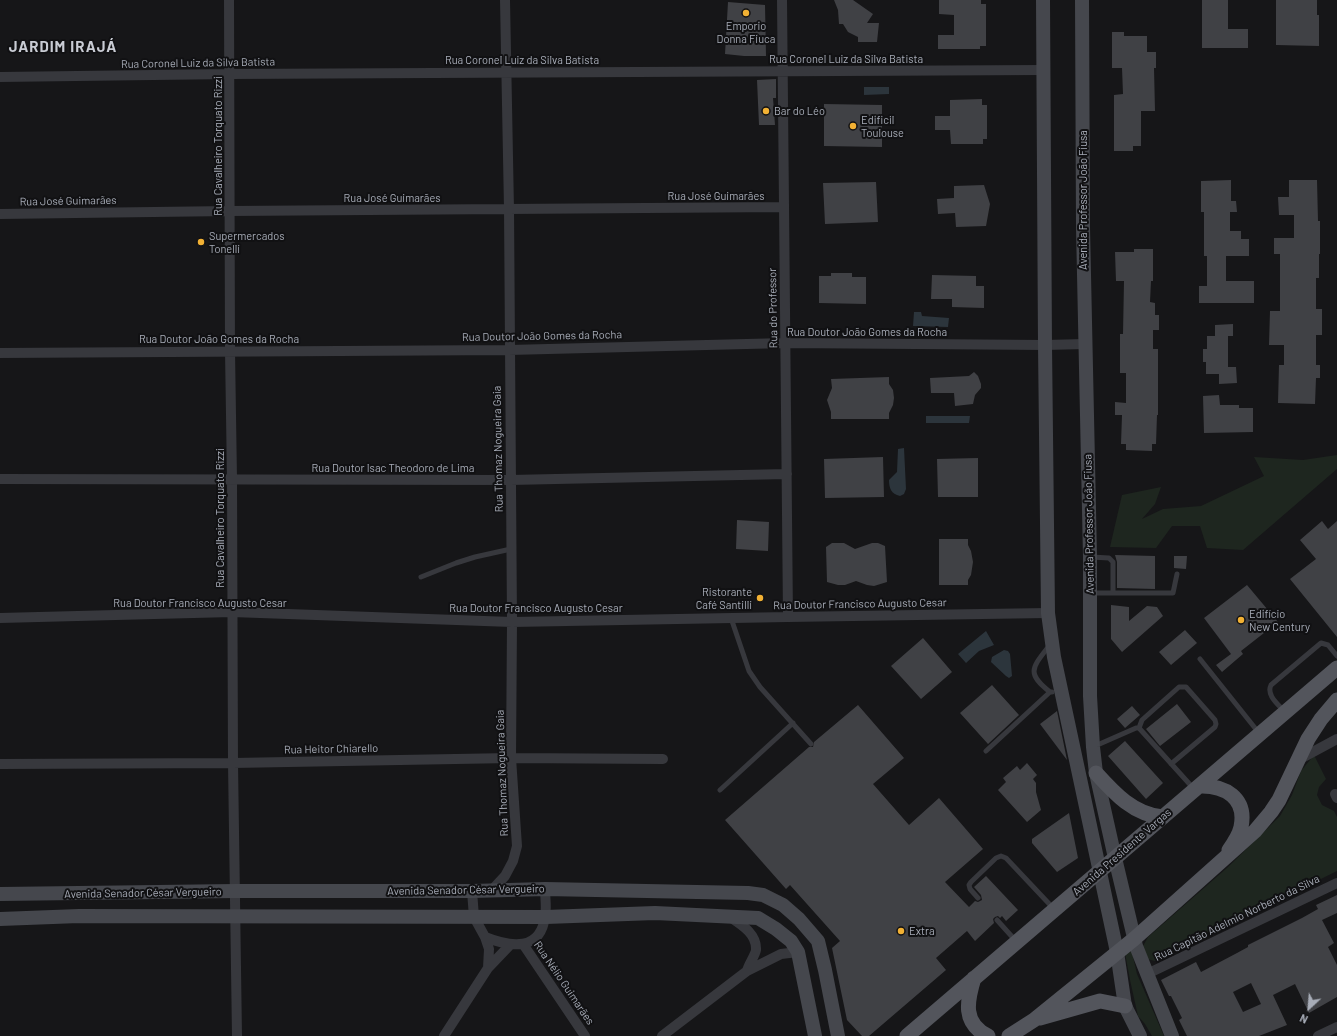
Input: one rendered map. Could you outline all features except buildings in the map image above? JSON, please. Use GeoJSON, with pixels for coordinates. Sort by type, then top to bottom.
{"type":"FeatureCollection","features":[{"type":"Feature","properties":{"kind":"main road"},"geometry":{"type":"LineString","coordinates":[[1043,0],[1048,613],[1056,691],[1100,871],[1117,952],[1125,1006],[1140,1036]]}},
{"type":"Feature","properties":{"kind":"main road","name":"Avenida Professor João Fiusa"},"geometry":{"type":"LineString","coordinates":[[1082,0],[1083,227],[1090,557],[1090,696],[1093,747],[1096,773],[1134,939],[1172,1036]]}},
{"type":"Feature","properties":{"kind":"main road","name":"Avenida Presidente Vargas"},"geometry":{"type":"LineString","coordinates":[[907,1036],[1337,668]]}},
{"type":"Feature","properties":{"kind":"main road"},"geometry":{"type":"LineString","coordinates":[[1009,1036],[1034,1020],[1134,939],[1245,841],[1271,812],[1284,792],[1308,739],[1321,719],[1337,700]]}},
{"type":"Feature","properties":{"kind":"main road"},"geometry":{"type":"LineString","coordinates":[[1096,773],[1130,806],[1142,813],[1163,817]]}},
{"type":"Feature","properties":{"kind":"main road"},"geometry":{"type":"LineString","coordinates":[[1197,788],[1214,786],[1225,790],[1231,794],[1240,806],[1242,819],[1240,828],[1237,837],[1225,858]]}},
{"type":"Feature","properties":{"kind":"main road","name":"Avenida Senador César Vergueiro"},"geometry":{"type":"LineString","coordinates":[[0,894],[235,891],[472,891],[545,889],[748,893],[763,895],[783,905],[800,919],[818,941],[838,1036]]}},
{"type":"Feature","properties":{"kind":"main road"},"geometry":{"type":"LineString","coordinates":[[654,891],[654,913]]}},
{"type":"Feature","properties":{"kind":"main road"},"geometry":{"type":"LineString","coordinates":[[78,894],[79,916]]}},
{"type":"Feature","properties":{"kind":"main road","name":"Avenida Senador César Vergueiro"},"geometry":{"type":"LineString","coordinates":[[0,919],[79,916],[546,917],[654,913],[758,918],[776,929],[790,941],[798,952],[815,1036]]}},
{"type":"Feature","properties":{"kind":"main road"},"geometry":{"type":"LineString","coordinates":[[802,973],[825,970]]}},
{"type":"Feature","properties":{"kind":"main road"},"geometry":{"type":"LineString","coordinates":[[974,978],[969,997],[969,1016],[975,1027],[988,1036]]}},
{"type":"Feature","properties":{"kind":"main road"},"geometry":{"type":"LineString","coordinates":[[1034,1020],[1100,1001],[1125,1006]]}},
{"type":"Feature","properties":{"kind":"street","name":"Rua Cavalheiro Torquato Rizzi"},"geometry":{"type":"LineString","coordinates":[[229,0],[233,763],[237,1036]]}},
{"type":"Feature","properties":{"kind":"street","name":"Rua Thomaz Nogueira Gaia"},"geometry":{"type":"LineString","coordinates":[[492,890],[505,876],[513,861],[517,846],[511,758],[512,622],[509,209],[505,0]]}},
{"type":"Feature","properties":{"kind":"street","name":"Rua do Professor"},"geometry":{"type":"LineString","coordinates":[[782,0],[788,617]]}},
{"type":"Feature","properties":{"kind":"street","name":"Rua Coronel Luiz da Silva Batista"},"geometry":{"type":"LineString","coordinates":[[0,77],[506,72],[1044,70]]}},
{"type":"Feature","properties":{"kind":"street","name":"Rua José Guimarães"},"geometry":{"type":"LineString","coordinates":[[0,214],[784,207]]}},
{"type":"Feature","properties":{"kind":"street","name":"Rua Doutor João Gomes da Rocha"},"geometry":{"type":"LineString","coordinates":[[0,353],[509,350],[786,344],[1085,344]]}},
{"type":"Feature","properties":{"kind":"street","name":"Rua Doutor Isac Theodoro de Lima"},"geometry":{"type":"LineString","coordinates":[[0,479],[510,480],[787,474]]}},
{"type":"Feature","properties":{"kind":"street","name":"Rua Doutor Francisco Augusto Cesar"},"geometry":{"type":"LineString","coordinates":[[0,618],[232,612],[512,622],[1048,613]]}},
{"type":"Feature","properties":{"kind":"street"},"geometry":{"type":"LineString","coordinates":[[1298,760],[1337,739]]}},
{"type":"Feature","properties":{"kind":"street","name":"Rua Heitor Chiarello"},"geometry":{"type":"LineString","coordinates":[[0,764],[233,763],[511,758],[663,759]]}},
{"type":"Feature","properties":{"kind":"street","name":"Rua Capitão Adelmio Norberto da Silva"},"geometry":{"type":"LineString","coordinates":[[1147,974],[1337,883]]}},
{"type":"Feature","properties":{"kind":"street"},"geometry":{"type":"LineString","coordinates":[[485,937],[510,945],[523,944],[533,940],[540,933],[546,917],[545,889]]}},
{"type":"Feature","properties":{"kind":"street"},"geometry":{"type":"LineString","coordinates":[[472,891],[474,917],[485,937],[489,949],[488,968]]}},
{"type":"Feature","properties":{"kind":"street"},"geometry":{"type":"LineString","coordinates":[[730,917],[748,928],[754,940],[756,952],[746,971]]}},
{"type":"Feature","properties":{"kind":"street","name":"Rua Nélio Guimarães"},"geometry":{"type":"LineString","coordinates":[[523,944],[585,1036]]}},
{"type":"Feature","properties":{"kind":"street"},"geometry":{"type":"LineString","coordinates":[[444,1036],[488,968],[510,945]]}},
{"type":"Feature","properties":{"kind":"street"},"geometry":{"type":"LineString","coordinates":[[662,1036],[746,971],[781,954],[798,952]]}},
{"type":"Feature","properties":{"kind":"street"},"geometry":{"type":"LineString","coordinates":[[1318,1036],[1337,1026]]}},
{"type":"Feature","properties":{"kind":"lane"},"geometry":{"type":"LineString","coordinates":[[421,577],[474,557],[511,549]]}},
{"type":"Feature","properties":{"kind":"lane"},"geometry":{"type":"LineString","coordinates":[[1090,557],[1109,558],[1113,562],[1113,593]]}},
{"type":"Feature","properties":{"kind":"lane"},"geometry":{"type":"LineString","coordinates":[[1090,593],[1173,593],[1177,574]]}},
{"type":"Feature","properties":{"kind":"lane"},"geometry":{"type":"LineString","coordinates":[[731,618],[749,671],[760,687],[811,744]]}},
{"type":"Feature","properties":{"kind":"lane"},"geometry":{"type":"LineString","coordinates":[[986,751],[1056,691],[1039,683],[1035,678],[1034,670],[1037,662],[1052,642]]}},
{"type":"Feature","properties":{"kind":"lane"},"geometry":{"type":"LineString","coordinates":[[1285,712],[1269,693],[1269,688],[1271,685],[1321,643],[1328,645],[1337,656]]}},
{"type":"Feature","properties":{"kind":"lane"},"geometry":{"type":"LineString","coordinates":[[1200,659],[1259,734]]}},
{"type":"Feature","properties":{"kind":"lane"},"geometry":{"type":"LineString","coordinates":[[1139,728],[1142,720],[1178,687],[1186,686],[1215,720],[1216,724],[1215,727],[1172,764]]}},
{"type":"Feature","properties":{"kind":"lane"},"geometry":{"type":"LineString","coordinates":[[720,790],[793,723]]}},
{"type":"Feature","properties":{"kind":"lane"},"geometry":{"type":"LineString","coordinates":[[1093,747],[1139,728]]}},
{"type":"Feature","properties":{"kind":"lane"},"geometry":{"type":"LineString","coordinates":[[1139,728],[1172,764],[1197,788]]}},
{"type":"Feature","properties":{"kind":"lane"},"geometry":{"type":"LineString","coordinates":[[978,898],[970,889],[969,885],[996,858],[1001,856],[1006,858],[1054,910]]}},
{"type":"Feature","properties":{"kind":"lane"},"geometry":{"type":"LineString","coordinates":[[997,920],[1017,942]]}},
{"type":"Feature","properties":{"kind":"shaded area"},"geometry":{"type":"Polygon","coordinates":[[[864,87],[889,87],[889,94],[864,95],[864,87]]]}},
{"type":"Feature","properties":{"kind":"shaded area"},"geometry":{"type":"Polygon","coordinates":[[[914,312],[921,312],[922,316],[949,318],[948,327],[913,326],[914,312]]]}},
{"type":"Feature","properties":{"kind":"shaded area"},"geometry":{"type":"Polygon","coordinates":[[[926,416],[970,416],[969,423],[926,423],[926,416]]]}},
{"type":"Feature","properties":{"kind":"shaded area"},"geometry":{"type":"Polygon","coordinates":[[[904,448],[906,489],[904,494],[900,496],[894,494],[891,490],[889,480],[897,472],[898,449],[904,448]]]}},
{"type":"Feature","properties":{"kind":"shaded area"},"geometry":{"type":"Polygon","coordinates":[[[1337,455],[1337,469],[1243,550],[1207,548],[1200,526],[1172,526],[1156,548],[1110,547],[1122,495],[1161,487],[1155,504],[1142,519],[1163,509],[1201,506],[1264,476],[1254,457],[1303,460],[1337,455]]]}},
{"type":"Feature","properties":{"kind":"shaded area"},"geometry":{"type":"Polygon","coordinates":[[[986,631],[994,645],[979,651],[966,663],[958,654],[986,631]]]}},
{"type":"Feature","properties":{"kind":"shaded area"},"geometry":{"type":"Polygon","coordinates":[[[1004,650],[1008,651],[1010,654],[1012,676],[1009,678],[991,662],[992,657],[1004,650]]]}},
{"type":"Feature","properties":{"kind":"shaded area"},"geometry":{"type":"Polygon","coordinates":[[[1314,755],[1326,779],[1319,787],[1317,795],[1322,805],[1334,811],[1337,817],[1337,871],[1155,961],[1143,958],[1142,948],[1148,937],[1228,867],[1280,816],[1292,795],[1301,771],[1314,755]]]}},
{"type":"Feature","properties":{"kind":"shaded area"},"geometry":{"type":"Polygon","coordinates":[[[1131,948],[1137,974],[1164,1036],[1152,1036],[1138,1016],[1125,953],[1131,948]]]}},
{"type":"Feature","properties":{"kind":"place","name":"Emporio Donna Fiuca"},"geometry":{"type":"Point","coordinates":[746,13]}},
{"type":"Feature","properties":{"kind":"place","name":"Bar do Léo"},"geometry":{"type":"Point","coordinates":[766,111]}},
{"type":"Feature","properties":{"kind":"place","name":"Edificil Toulouse"},"geometry":{"type":"Point","coordinates":[853,126]}},
{"type":"Feature","properties":{"kind":"place","name":"Supermercados Tonelli"},"geometry":{"type":"Point","coordinates":[201,242]}},
{"type":"Feature","properties":{"kind":"place","name":"Ristorante Café Santilli"},"geometry":{"type":"Point","coordinates":[760,598]}},
{"type":"Feature","properties":{"kind":"place","name":"Edifício New Century"},"geometry":{"type":"Point","coordinates":[1241,620]}},
{"type":"Feature","properties":{"kind":"place","name":"Extra"},"geometry":{"type":"Point","coordinates":[901,931]}},
{"type":"Feature","properties":{"kind":"district","name":"JARDIM IRAJÁ"},"geometry":{"type":"Point","coordinates":[63,47]}}]}
